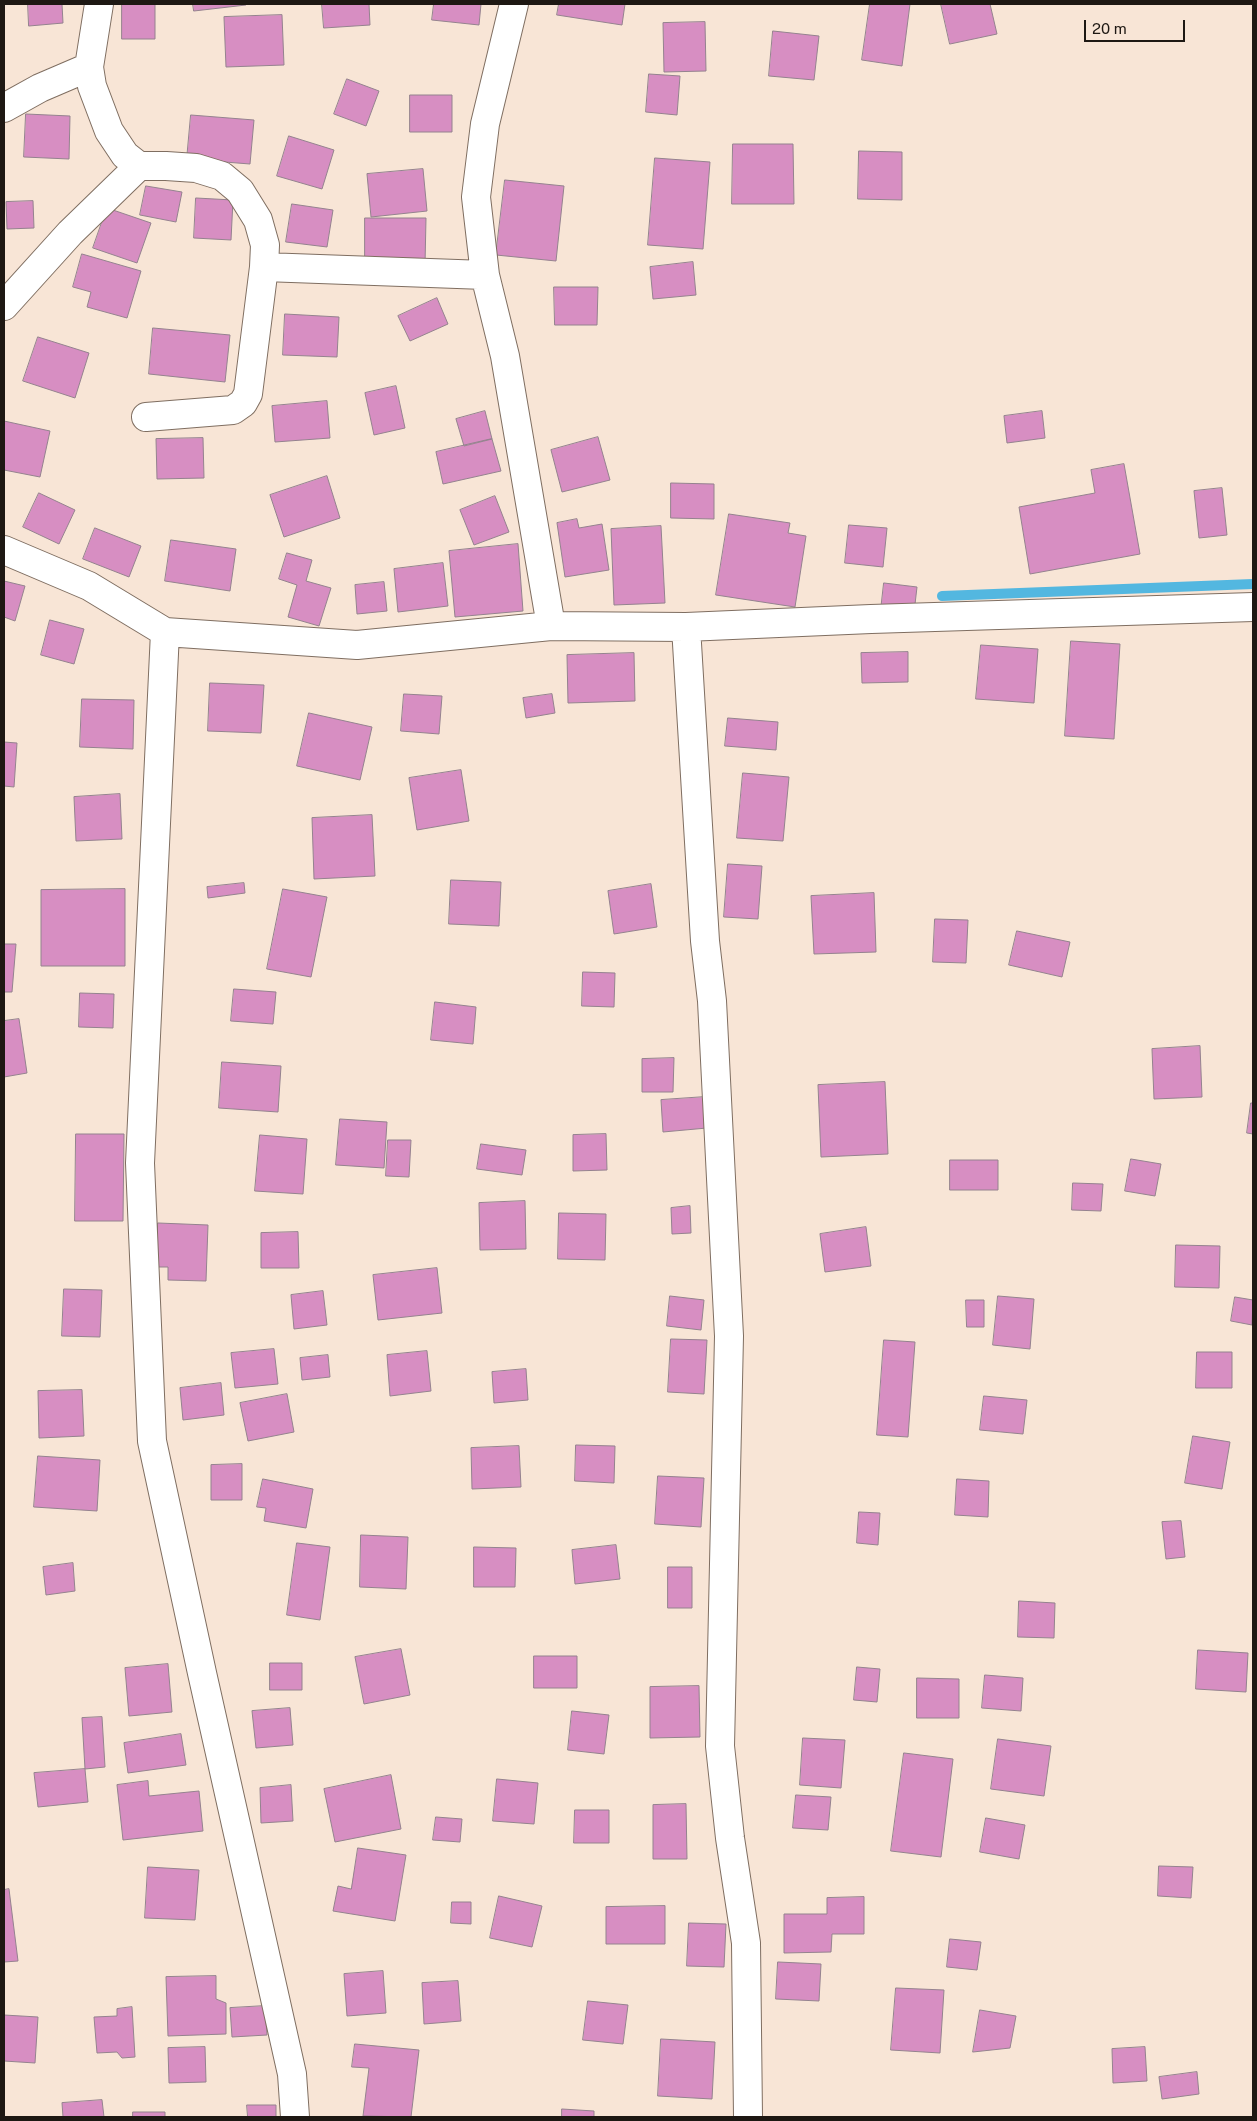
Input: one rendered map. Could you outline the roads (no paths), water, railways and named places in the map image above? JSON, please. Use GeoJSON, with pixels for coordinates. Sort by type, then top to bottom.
{"type":"FeatureCollection","features":[{"type":"Feature","properties":{"kind":"street"},"geometry":{"type":"LineString","coordinates":[[99,4],[90,67],[92,86],[110,130],[124,155],[139,166],[196,168],[222,176],[240,191],[258,220],[265,245],[264,267],[248,394],[242,403],[233,410],[146,417]]}},
{"type":"Feature","properties":{"kind":"street"},"geometry":{"type":"LineString","coordinates":[[514,4],[485,124],[476,198],[485,275],[506,365],[550,626]]}},
{"type":"Feature","properties":{"kind":"street"},"geometry":{"type":"LineString","coordinates":[[4,108],[40,88],[90,67]]}},
{"type":"Feature","properties":{"kind":"street"},"geometry":{"type":"LineString","coordinates":[[4,306],[70,233],[139,166]]}},
{"type":"Feature","properties":{"kind":"street"},"geometry":{"type":"LineString","coordinates":[[264,267],[485,275]]}},
{"type":"Feature","properties":{"kind":"street"},"geometry":{"type":"LineString","coordinates":[[4,550],[89,586],[165,632],[357,645],[550,626],[686,628],[871,619],[1253,607]]}},
{"type":"Feature","properties":{"kind":"street"},"geometry":{"type":"LineString","coordinates":[[686,628],[705,941],[712,1001],[729,1336],[720,1746],[730,1838],[746,1943],[748,2117]]}},
{"type":"Feature","properties":{"kind":"street"},"geometry":{"type":"LineString","coordinates":[[165,632],[140,1163],[152,1441],[292,2074],[295,2117]]}},
{"type":"Feature","properties":{"kind":"waterway"},"geometry":{"type":"LineString","coordinates":[[942,596],[1253,584]]}}]}
